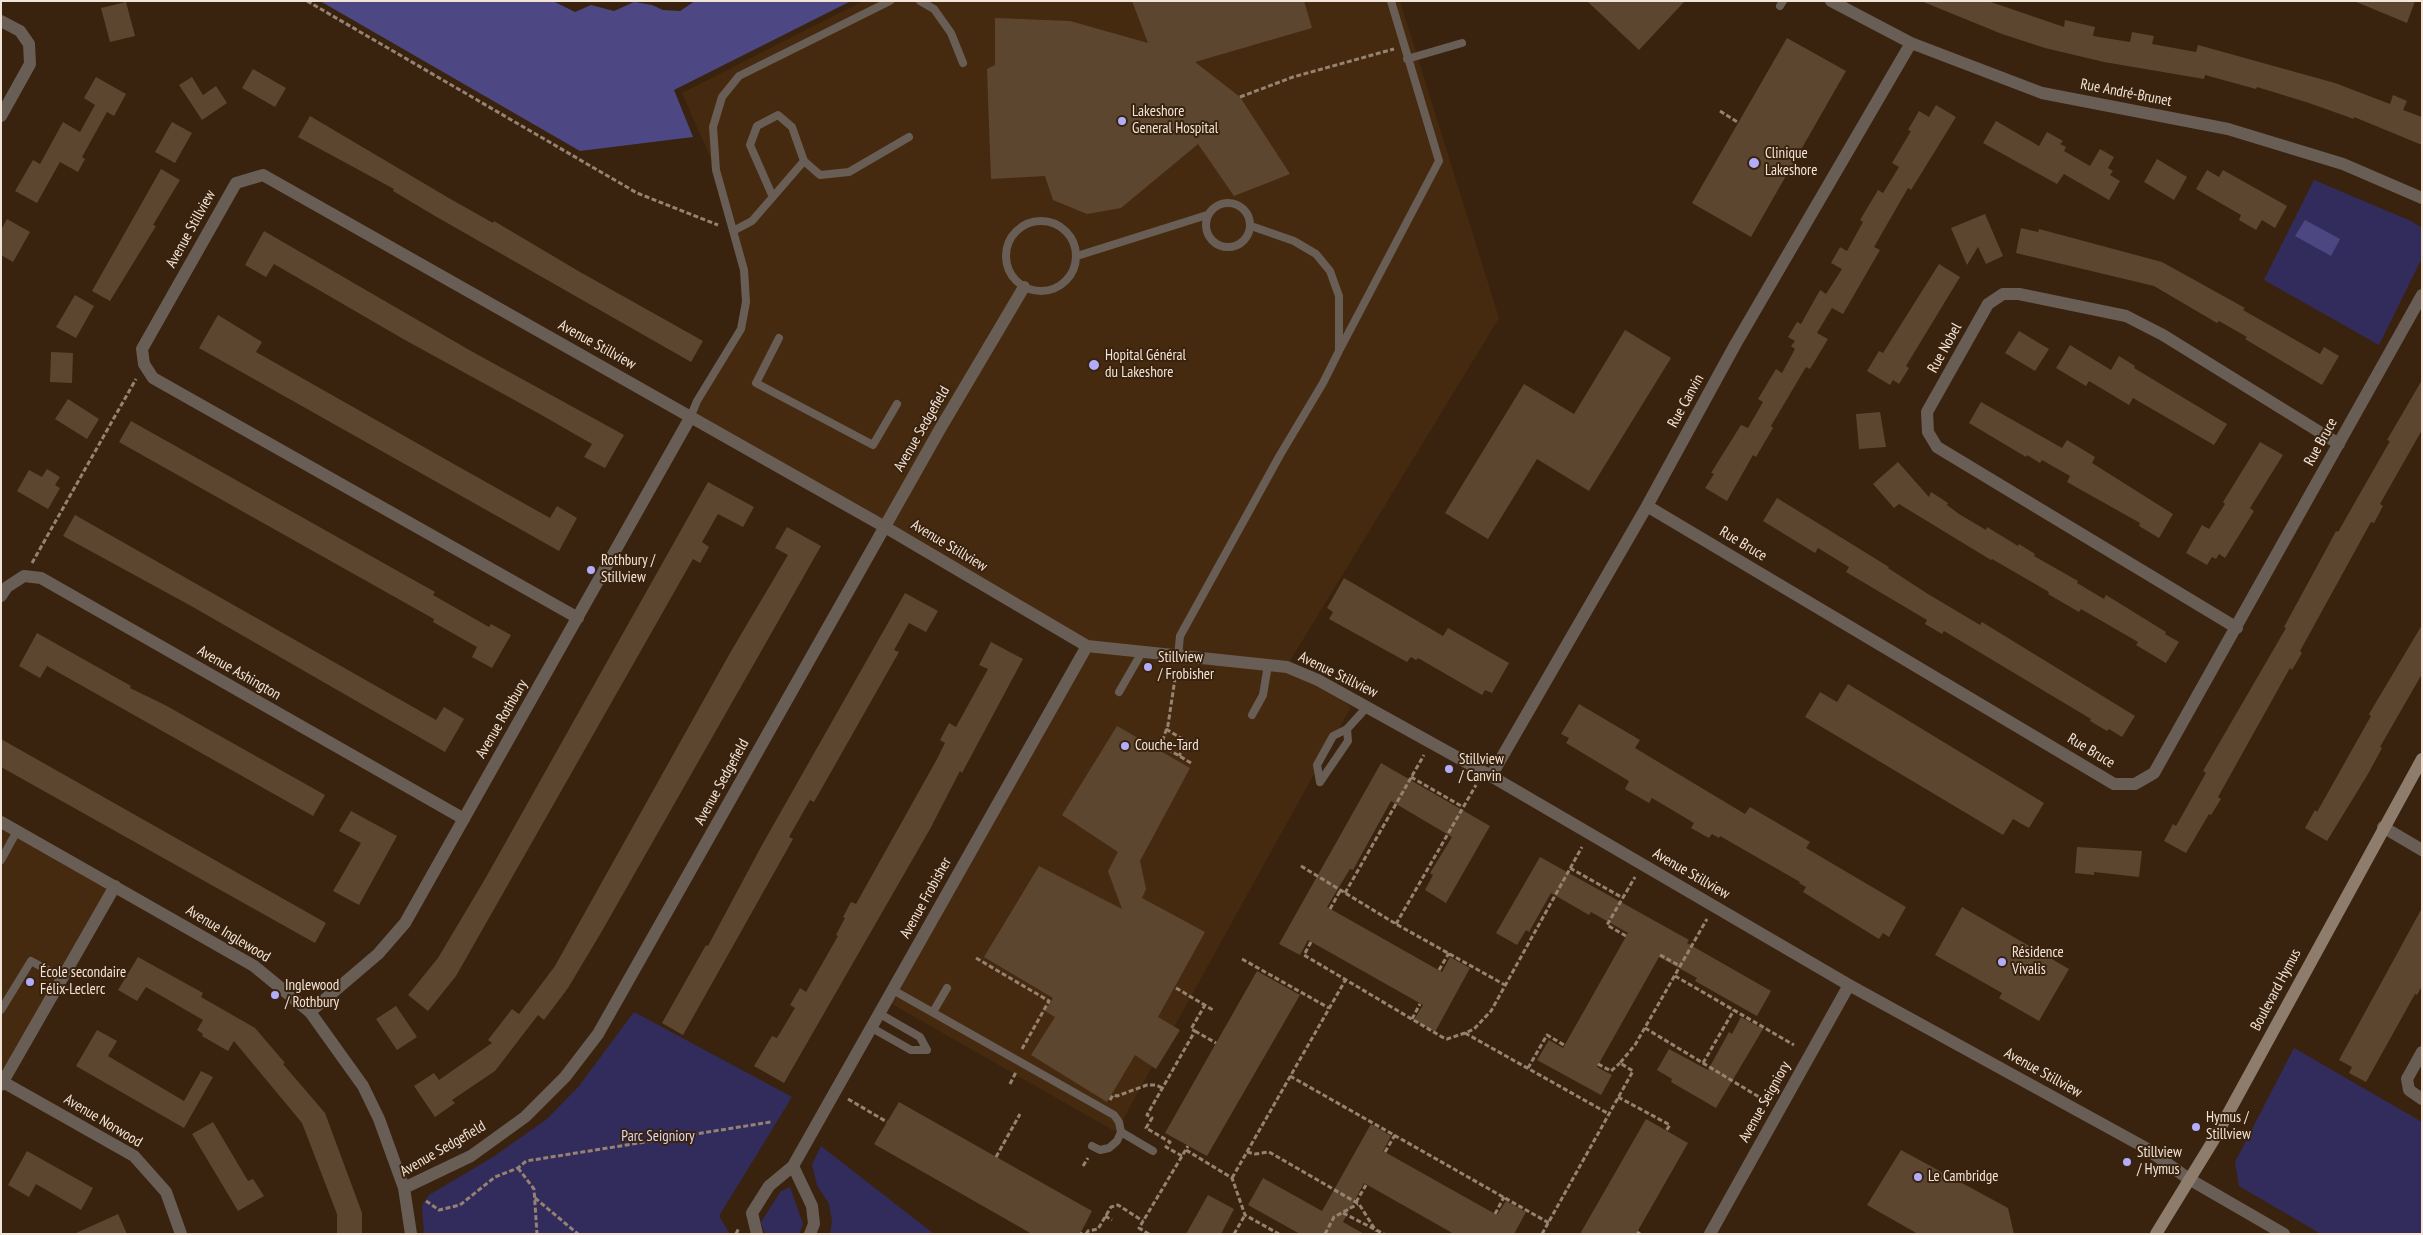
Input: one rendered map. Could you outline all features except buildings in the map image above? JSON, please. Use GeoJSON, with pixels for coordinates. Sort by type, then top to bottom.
{"type":"FeatureCollection","features":[{"type":"Feature","properties":{"kind":"street","name":"Rue André-Brunet"},"geometry":{"type":"LineString","coordinates":[[1831,1],[1911,43],[2042,93],[2228,129],[2334,161],[2422,198]]}},
{"type":"Feature","properties":{"kind":"street"},"geometry":{"type":"LineString","coordinates":[[1,21],[20,31],[30,44],[30,64],[1,116]]}},
{"type":"Feature","properties":{"kind":"street","name":"Rue Canvin"},"geometry":{"type":"LineString","coordinates":[[1492,776],[1647,506],[1734,345],[1911,43]]}},
{"type":"Feature","properties":{"kind":"street","name":"Avenue Stillview"},"geometry":{"type":"LineString","coordinates":[[144,364],[142,349],[236,183],[262,175],[885,527],[1087,646],[1287,667],[1318,680],[1492,776],[1849,985],[2144,1147],[2189,1179],[2284,1234]]}},
{"type":"Feature","properties":{"kind":"street","name":"Avenue Sedgefield"},"geometry":{"type":"LineString","coordinates":[[411,1234],[404,1188],[471,1156],[525,1117],[565,1077],[598,1034],[885,527],[1024,287]]}},
{"type":"Feature","properties":{"kind":"street","name":"Rue Nobel"},"geometry":{"type":"LineString","coordinates":[[2237,628],[1937,447],[1928,432],[1927,412],[1988,304],[2003,294],[2019,294],[2126,316],[2163,335],[2339,444]]}},
{"type":"Feature","properties":{"kind":"street","name":"Rue Bruce"},"geometry":{"type":"LineString","coordinates":[[1647,506],[2114,784],[2135,784],[2154,773],[2422,295]]}},
{"type":"Feature","properties":{"kind":"street"},"geometry":{"type":"LineString","coordinates":[[144,364],[153,378],[578,618]]}},
{"type":"Feature","properties":{"kind":"street","name":"Avenue Rothbury"},"geometry":{"type":"LineString","coordinates":[[310,1012],[378,954],[405,923],[690,418]]}},
{"type":"Feature","properties":{"kind":"street"},"geometry":{"type":"LineString","coordinates":[[1,596],[6,587],[24,576]]}},
{"type":"Feature","properties":{"kind":"street","name":"Avenue Ashington"},"geometry":{"type":"LineString","coordinates":[[24,576],[40,578],[464,819]]}},
{"type":"Feature","properties":{"kind":"street","name":"Avenue Frobisher"},"geometry":{"type":"LineString","coordinates":[[757,1234],[752,1213],[769,1186],[793,1166],[1087,646]]}},
{"type":"Feature","properties":{"kind":"street","name":"Boulevard Hymus"},"geometry":{"type":"LineString","coordinates":[[2156,1234],[2231,1108],[2383,827],[2422,759]]}},
{"type":"Feature","properties":{"kind":"street","name":"Avenue Inglewood"},"geometry":{"type":"LineString","coordinates":[[1,822],[254,966],[310,1012],[363,1086],[379,1119],[404,1188]]}},
{"type":"Feature","properties":{"kind":"street"},"geometry":{"type":"LineString","coordinates":[[2383,827],[2422,850]]}},
{"type":"Feature","properties":{"kind":"street"},"geometry":{"type":"LineString","coordinates":[[2,1083],[116,886]]}},
{"type":"Feature","properties":{"kind":"street","name":"Avenue Seigniory"},"geometry":{"type":"LineString","coordinates":[[1710,1234],[1849,985]]}},
{"type":"Feature","properties":{"kind":"street"},"geometry":{"type":"LineString","coordinates":[[2422,1052],[2407,1079],[2409,1090],[2422,1099]]}},
{"type":"Feature","properties":{"kind":"street","name":"Avenue Norwood"},"geometry":{"type":"LineString","coordinates":[[2,1083],[134,1156],[166,1192],[181,1234]]}},
{"type":"Feature","properties":{"kind":"street"},"geometry":{"type":"LineString","coordinates":[[793,1166],[812,1206],[814,1224],[810,1234]]}},
{"type":"Feature","properties":{"kind":"lane"},"geometry":{"type":"LineString","coordinates":[[690,418],[697,402],[741,329],[746,302],[744,270],[716,170],[713,127],[722,97],[738,76],[890,1]]}},
{"type":"Feature","properties":{"kind":"lane"},"geometry":{"type":"LineString","coordinates":[[920,1],[934,9],[951,34],[963,63]]}},
{"type":"Feature","properties":{"kind":"lane"},"geometry":{"type":"LineString","coordinates":[[1178,656],[1180,636],[1280,455],[1323,383],[1439,161],[1391,1]]}},
{"type":"Feature","properties":{"kind":"lane"},"geometry":{"type":"LineString","coordinates":[[1407,59],[1462,43]]}},
{"type":"Feature","properties":{"kind":"lane"},"geometry":{"type":"LineString","coordinates":[[772,196],[750,145],[757,126],[778,115],[792,127],[804,161],[820,175],[849,172],[909,137]]}},
{"type":"Feature","properties":{"kind":"lane"},"geometry":{"type":"LineString","coordinates":[[733,231],[752,221],[804,161]]}},
{"type":"Feature","properties":{"kind":"lane"},"geometry":{"type":"LineString","coordinates":[[1077,256],[1207,215],[1219,204],[1227,202],[1237,204],[1248,215],[1250,226],[1245,240],[1237,246],[1229,248],[1212,242],[1206,233],[1207,215]]}},
{"type":"Feature","properties":{"kind":"lane"},"geometry":{"type":"LineString","coordinates":[[1045,221],[1059,226],[1068,233],[1074,244],[1077,256],[1074,271],[1067,281],[1057,288],[1045,292],[1024,287],[1014,279],[1008,268],[1006,256],[1008,245],[1021,228],[1033,222],[1045,221]]}},
{"type":"Feature","properties":{"kind":"lane"},"geometry":{"type":"LineString","coordinates":[[1250,226],[1294,241],[1316,254],[1330,271],[1339,296],[1339,351]]}},
{"type":"Feature","properties":{"kind":"lane"},"geometry":{"type":"LineString","coordinates":[[779,338],[756,384],[873,445],[896,404]]}},
{"type":"Feature","properties":{"kind":"lane"},"geometry":{"type":"LineString","coordinates":[[1119,692],[1142,652]]}},
{"type":"Feature","properties":{"kind":"lane"},"geometry":{"type":"LineString","coordinates":[[1252,715],[1263,695],[1268,665]]}},
{"type":"Feature","properties":{"kind":"lane"},"geometry":{"type":"LineString","coordinates":[[1346,729],[1348,741],[1320,782],[1318,765],[1334,736],[1346,729],[1366,706]]}},
{"type":"Feature","properties":{"kind":"lane"},"geometry":{"type":"LineString","coordinates":[[1,860],[17,831]]}},
{"type":"Feature","properties":{"kind":"lane"},"geometry":{"type":"LineString","coordinates":[[1,1010],[30,961],[62,978]]}},
{"type":"Feature","properties":{"kind":"lane"},"geometry":{"type":"LineString","coordinates":[[933,1012],[947,988]]}},
{"type":"Feature","properties":{"kind":"lane"},"geometry":{"type":"LineString","coordinates":[[893,990],[1114,1115],[1119,1122],[1121,1132],[1117,1141],[1109,1148],[1100,1150],[1092,1146]]}},
{"type":"Feature","properties":{"kind":"lane"},"geometry":{"type":"LineString","coordinates":[[872,1028],[911,1050],[927,1050],[920,1038],[880,1014]]}},
{"type":"Feature","properties":{"kind":"lane"},"geometry":{"type":"LineString","coordinates":[[1121,1132],[1153,1151]]}},
{"type":"Feature","properties":{"kind":"path"},"geometry":{"type":"LineString","coordinates":[[307,1],[637,193],[733,231]]}},
{"type":"Feature","properties":{"kind":"path"},"geometry":{"type":"LineString","coordinates":[[1240,97],[1293,77],[1404,47]]}},
{"type":"Feature","properties":{"kind":"path"},"geometry":{"type":"LineString","coordinates":[[1720,111],[1739,122]]}},
{"type":"Feature","properties":{"kind":"path"},"geometry":{"type":"LineString","coordinates":[[24,576],[144,364]]}},
{"type":"Feature","properties":{"kind":"path"},"geometry":{"type":"LineString","coordinates":[[1176,672],[1166,729],[1160,746],[1191,763]]}},
{"type":"Feature","properties":{"kind":"path"},"geometry":{"type":"LineString","coordinates":[[1166,729],[1187,742],[1179,756]]}},
{"type":"Feature","properties":{"kind":"path"},"geometry":{"type":"LineString","coordinates":[[1344,893],[1424,754]]}},
{"type":"Feature","properties":{"kind":"path"},"geometry":{"type":"LineString","coordinates":[[1411,777],[1463,807]]}},
{"type":"Feature","properties":{"kind":"path"},"geometry":{"type":"LineString","coordinates":[[1396,924],[1476,785]]}},
{"type":"Feature","properties":{"kind":"path"},"geometry":{"type":"LineString","coordinates":[[1311,942],[1304,955],[1442,1037],[1447,1038],[1465,1033],[1474,1029],[1484,1020],[1583,846]]}},
{"type":"Feature","properties":{"kind":"path"},"geometry":{"type":"LineString","coordinates":[[1301,866],[1396,924],[1505,985]]}},
{"type":"Feature","properties":{"kind":"path"},"geometry":{"type":"LineString","coordinates":[[1570,868],[1623,898]]}},
{"type":"Feature","properties":{"kind":"path"},"geometry":{"type":"LineString","coordinates":[[1626,936],[1607,925],[1636,877]]}},
{"type":"Feature","properties":{"kind":"path"},"geometry":{"type":"LineString","coordinates":[[1330,909],[1340,890]]}},
{"type":"Feature","properties":{"kind":"path"},"geometry":{"type":"LineString","coordinates":[[1598,1064],[1611,1071],[1635,1045],[1708,918]]}},
{"type":"Feature","properties":{"kind":"path"},"geometry":{"type":"LineString","coordinates":[[1439,970],[1449,953]]}},
{"type":"Feature","properties":{"kind":"path"},"geometry":{"type":"LineString","coordinates":[[1660,955],[1680,966]]}},
{"type":"Feature","properties":{"kind":"path"},"geometry":{"type":"LineString","coordinates":[[976,958],[1049,1001],[1022,1050]]}},
{"type":"Feature","properties":{"kind":"path"},"geometry":{"type":"LineString","coordinates":[[1242,959],[1329,1008]]}},
{"type":"Feature","properties":{"kind":"path"},"geometry":{"type":"LineString","coordinates":[[1674,976],[1794,1045]]}},
{"type":"Feature","properties":{"kind":"path"},"geometry":{"type":"LineString","coordinates":[[1232,1178],[1346,979]]}},
{"type":"Feature","properties":{"kind":"path"},"geometry":{"type":"LineString","coordinates":[[1176,988],[1213,1010]]}},
{"type":"Feature","properties":{"kind":"path"},"geometry":{"type":"LineString","coordinates":[[1412,1019],[1420,1004]]}},
{"type":"Feature","properties":{"kind":"path"},"geometry":{"type":"LineString","coordinates":[[1205,1005],[1191,1029],[1216,1043]]}},
{"type":"Feature","properties":{"kind":"path"},"geometry":{"type":"LineString","coordinates":[[1703,1063],[1734,1010]]}},
{"type":"Feature","properties":{"kind":"path"},"geometry":{"type":"LineString","coordinates":[[1645,1028],[1764,1100]]}},
{"type":"Feature","properties":{"kind":"path"},"geometry":{"type":"LineString","coordinates":[[1182,1156],[1166,1147],[1170,1142],[1146,1128],[1152,1118],[1147,1115],[1195,1031]]}},
{"type":"Feature","properties":{"kind":"path"},"geometry":{"type":"LineString","coordinates":[[1465,1033],[1609,1114]]}},
{"type":"Feature","properties":{"kind":"path"},"geometry":{"type":"LineString","coordinates":[[1528,1068],[1547,1035],[1564,1045]]}},
{"type":"Feature","properties":{"kind":"path"},"geometry":{"type":"LineString","coordinates":[[1542,1234],[1633,1070],[1620,1063]]}},
{"type":"Feature","properties":{"kind":"path"},"geometry":{"type":"LineString","coordinates":[[1010,1084],[1015,1075]]}},
{"type":"Feature","properties":{"kind":"path"},"geometry":{"type":"LineString","coordinates":[[1290,1076],[1548,1223]]}},
{"type":"Feature","properties":{"kind":"path"},"geometry":{"type":"LineString","coordinates":[[1117,1096],[1147,1085],[1156,1085],[1162,1088]]}},
{"type":"Feature","properties":{"kind":"path"},"geometry":{"type":"LineString","coordinates":[[1618,1097],[1670,1125],[1666,1131]]}},
{"type":"Feature","properties":{"kind":"path"},"geometry":{"type":"LineString","coordinates":[[847,1099],[887,1122]]}},
{"type":"Feature","properties":{"kind":"path"},"geometry":{"type":"LineString","coordinates":[[996,1156],[1020,1114]]}},
{"type":"Feature","properties":{"kind":"path"},"geometry":{"type":"LineString","coordinates":[[426,1202],[439,1210],[460,1205],[496,1177],[518,1168],[526,1161],[771,1122]]}},
{"type":"Feature","properties":{"kind":"path"},"geometry":{"type":"LineString","coordinates":[[1386,1152],[1395,1135]]}},
{"type":"Feature","properties":{"kind":"path"},"geometry":{"type":"LineString","coordinates":[[1149,1234],[1139,1228],[1187,1148],[1232,1178],[1245,1215],[1279,1234]]}},
{"type":"Feature","properties":{"kind":"path"},"geometry":{"type":"LineString","coordinates":[[1247,1152],[1255,1154],[1269,1152],[1357,1203],[1376,1231]]}},
{"type":"Feature","properties":{"kind":"path"},"geometry":{"type":"LineString","coordinates":[[518,1168],[534,1189],[537,1234]]}},
{"type":"Feature","properties":{"kind":"path"},"geometry":{"type":"LineString","coordinates":[[1325,1234],[1334,1217],[1357,1203],[1366,1185]]}},
{"type":"Feature","properties":{"kind":"path"},"geometry":{"type":"LineString","coordinates":[[535,1197],[578,1234]]}},
{"type":"Feature","properties":{"kind":"path"},"geometry":{"type":"LineString","coordinates":[[1495,1214],[1504,1198]]}},
{"type":"Feature","properties":{"kind":"path"},"geometry":{"type":"LineString","coordinates":[[1086,1234],[1088,1231],[1098,1229],[1111,1207],[1118,1205],[1143,1221]]}},
{"type":"Feature","properties":{"kind":"path"},"geometry":{"type":"LineString","coordinates":[[1343,1212],[1384,1234]]}},
{"type":"Feature","properties":{"kind":"path"},"geometry":{"type":"LineString","coordinates":[[1234,1234],[1245,1215]]}},
{"type":"Feature","properties":{"kind":"path"},"geometry":{"type":"LineString","coordinates":[[1105,1216],[1112,1220]]}},
{"type":"Feature","properties":{"kind":"path"},"geometry":{"type":"LineString","coordinates":[[736,1234],[738,1228]]}},
{"type":"Feature","properties":{"kind":"shaded area"},"geometry":{"type":"Polygon","coordinates":[[[320,1],[553,1],[575,12],[591,5],[614,11],[634,2],[652,5],[663,10],[680,11],[695,1],[851,1],[674,90],[693,137],[580,151],[320,1]]]}},
{"type":"Feature","properties":{"kind":"shaded area","name":"Hopital Général du Lakeshore"},"geometry":{"type":"Polygon","coordinates":[[[863,1],[1400,1],[1499,318],[1290,661],[1105,648],[1287,667],[1318,680],[1351,707],[1116,1132],[892,1004],[1087,646],[690,418],[741,329],[744,270],[716,170],[682,93],[863,1]]]}},
{"type":"Feature","properties":{"kind":"shaded area"},"geometry":{"type":"Polygon","coordinates":[[[2305,220],[2340,239],[2331,256],[2295,236],[2305,220]]]}},
{"type":"Feature","properties":{"kind":"shaded area","name":"École secondaire Félix-Leclerc"},"geometry":{"type":"Polygon","coordinates":[[[1,822],[115,886],[1,1077],[1,822]]]}},
{"type":"Feature","properties":{"kind":"green space"},"geometry":{"type":"Polygon","coordinates":[[[2314,180],[2411,221],[2422,228],[2422,258],[2379,345],[2264,280],[2314,180]]]}},
{"type":"Feature","properties":{"kind":"green space","name":"Parc Seigniory"},"geometry":{"type":"Polygon","coordinates":[[[634,1012],[792,1097],[719,1216],[730,1234],[424,1234],[422,1205],[429,1195],[493,1157],[547,1119],[579,1086],[634,1012]]]}},
{"type":"Feature","properties":{"kind":"green space"},"geometry":{"type":"Polygon","coordinates":[[[2294,1048],[2422,1122],[2422,1234],[2321,1234],[2239,1186],[2235,1162],[2294,1048]]]}},
{"type":"Feature","properties":{"kind":"green space"},"geometry":{"type":"Polygon","coordinates":[[[821,1146],[934,1234],[830,1234],[832,1221],[829,1204],[817,1185],[812,1165],[821,1146]]]}},
{"type":"Feature","properties":{"kind":"green space"},"geometry":{"type":"Polygon","coordinates":[[[790,1187],[803,1224],[799,1234],[765,1234],[761,1222],[781,1191],[790,1187]]]}},
{"type":"Feature","properties":{"kind":"place","name":"Lakeshore General Hospital"},"geometry":{"type":"Point","coordinates":[1122,121]}},
{"type":"Feature","properties":{"kind":"place","name":"Clinique Lakeshore"},"geometry":{"type":"Point","coordinates":[1754,163]}},
{"type":"Feature","properties":{"kind":"place","name":"Hopital Général du Lakeshore"},"geometry":{"type":"Point","coordinates":[1094,365]}},
{"type":"Feature","properties":{"kind":"place","name":"Rothbury / Stillview"},"geometry":{"type":"Point","coordinates":[591,570]}},
{"type":"Feature","properties":{"kind":"place","name":"Stillview / Frobisher"},"geometry":{"type":"Point","coordinates":[1148,667]}},
{"type":"Feature","properties":{"kind":"place","name":"Couche-Tard"},"geometry":{"type":"Point","coordinates":[1125,746]}},
{"type":"Feature","properties":{"kind":"place","name":"Stillview / Canvin"},"geometry":{"type":"Point","coordinates":[1449,769]}},
{"type":"Feature","properties":{"kind":"place","name":"Résidence Vivalis"},"geometry":{"type":"Point","coordinates":[2002,962]}},
{"type":"Feature","properties":{"kind":"place","name":"École secondaire Félix-Leclerc"},"geometry":{"type":"Point","coordinates":[30,982]}},
{"type":"Feature","properties":{"kind":"place","name":"Inglewood / Rothbury"},"geometry":{"type":"Point","coordinates":[275,995]}},
{"type":"Feature","properties":{"kind":"place","name":"Hymus / Stillview"},"geometry":{"type":"Point","coordinates":[2196,1127]}},
{"type":"Feature","properties":{"kind":"place","name":"Stillview / Hymus"},"geometry":{"type":"Point","coordinates":[2127,1162]}},
{"type":"Feature","properties":{"kind":"place","name":"Le Cambridge"},"geometry":{"type":"Point","coordinates":[1918,1177]}}]}
